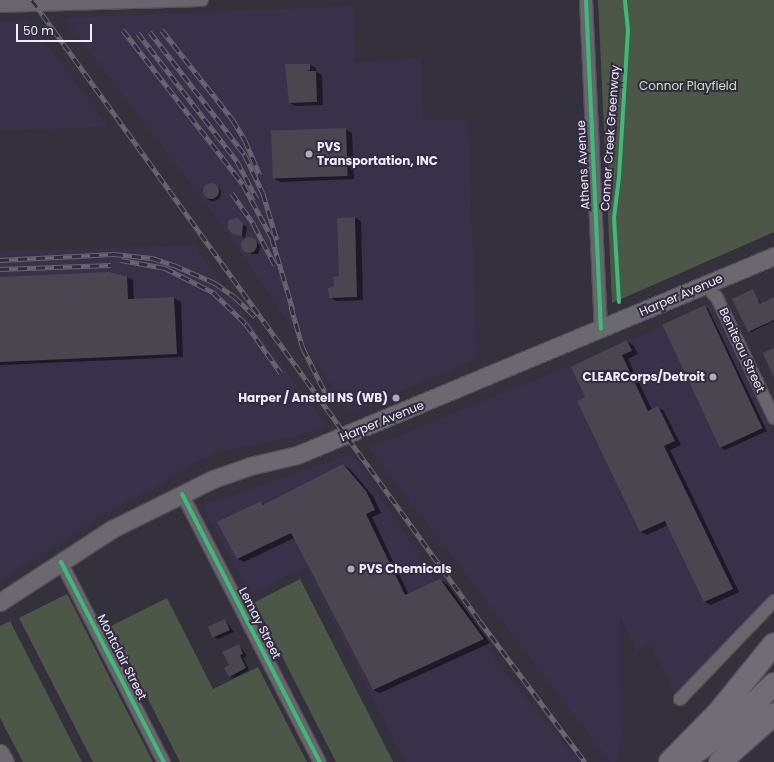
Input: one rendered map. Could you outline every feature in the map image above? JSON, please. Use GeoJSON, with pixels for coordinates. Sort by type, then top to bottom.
{"type":"FeatureCollection","features":[{"type":"Feature","properties":{"kind":"highway"},"geometry":{"type":"LineString","coordinates":[[670,762],[718,712],[774,644]]}},
{"type":"Feature","properties":{"kind":"highway"},"geometry":{"type":"LineString","coordinates":[[683,762],[728,728],[774,684]]}},
{"type":"Feature","properties":{"kind":"highway"},"geometry":{"type":"LineString","coordinates":[[720,762],[774,714]]}},
{"type":"Feature","properties":{"kind":"main road","name":"Harper Avenue"},"geometry":{"type":"LineString","coordinates":[[0,602],[112,529],[228,473],[297,455],[774,256]]}},
{"type":"Feature","properties":{"kind":"main road"},"geometry":{"type":"LineString","coordinates":[[0,753],[5,762]]}},
{"type":"Feature","properties":{"kind":"street"},"geometry":{"type":"LineString","coordinates":[[0,6],[202,0]]}},
{"type":"Feature","properties":{"kind":"street","name":"Athens Avenue"},"geometry":{"type":"LineString","coordinates":[[586,0],[601,329]]}},
{"type":"Feature","properties":{"kind":"street","name":"Beniteau Street"},"geometry":{"type":"LineString","coordinates":[[705,285],[717,298],[774,418]]}},
{"type":"Feature","properties":{"kind":"street","name":"Lemay Street"},"geometry":{"type":"LineString","coordinates":[[182,494],[320,762]]}},
{"type":"Feature","properties":{"kind":"street","name":"Montclair Street"},"geometry":{"type":"LineString","coordinates":[[62,562],[164,762]]}},
{"type":"Feature","properties":{"kind":"street"},"geometry":{"type":"LineString","coordinates":[[680,699],[774,601]]}},
{"type":"Feature","properties":{"kind":"shaded area"},"geometry":{"type":"Polygon","coordinates":[[[353,6],[355,62],[421,58],[423,120],[468,119],[477,358],[351,414],[221,224],[64,18],[353,6]]]}},
{"type":"Feature","properties":{"kind":"shaded area"},"geometry":{"type":"Polygon","coordinates":[[[29,20],[108,127],[0,131],[0,21],[29,20]]]}},
{"type":"Feature","properties":{"kind":"shaded area"},"geometry":{"type":"Polygon","coordinates":[[[194,245],[326,425],[296,437],[220,452],[186,466],[159,486],[100,516],[0,581],[0,251],[194,245]]]}},
{"type":"Feature","properties":{"kind":"shaded area"},"geometry":{"type":"Polygon","coordinates":[[[711,303],[774,436],[774,591],[675,693],[650,644],[636,653],[620,615],[621,739],[616,762],[610,762],[369,448],[638,337],[711,303]]]}},
{"type":"Feature","properties":{"kind":"shaded area","name":"PVS Chemicals"},"geometry":{"type":"Polygon","coordinates":[[[352,454],[424,563],[484,646],[579,762],[405,762],[305,567],[250,594],[204,510],[206,504],[352,454]]]}},
{"type":"Feature","properties":{"kind":"green space","name":"Connor Playfield"},"geometry":{"type":"Polygon","coordinates":[[[598,0],[774,0],[774,232],[612,303],[598,0]]]}},
{"type":"Feature","properties":{"kind":"green space"},"geometry":{"type":"Polygon","coordinates":[[[300,579],[393,762],[336,762],[255,602],[300,579]]]}},
{"type":"Feature","properties":{"kind":"green space"},"geometry":{"type":"Polygon","coordinates":[[[67,594],[153,762],[93,762],[19,618],[67,594]]]}},
{"type":"Feature","properties":{"kind":"green space"},"geometry":{"type":"Polygon","coordinates":[[[167,598],[213,689],[258,667],[307,762],[180,762],[111,626],[167,598]]]}},
{"type":"Feature","properties":{"kind":"green space"},"geometry":{"type":"Polygon","coordinates":[[[10,621],[82,762],[23,762],[0,718],[0,626],[10,621]]]}},
{"type":"Feature","properties":{"kind":"building"},"geometry":{"type":"Polygon","coordinates":[[[285,64],[310,64],[310,70],[305,71],[316,71],[317,102],[289,103],[285,64]]]}},
{"type":"Feature","properties":{"kind":"building","name":"PVS Transportation, INC"},"geometry":{"type":"Polygon","coordinates":[[[346,128],[348,176],[273,179],[271,131],[346,128]]]}},
{"type":"Feature","properties":{"kind":"building"},"geometry":{"type":"Polygon","coordinates":[[[208,183],[214,183],[219,188],[217,197],[214,199],[208,199],[203,194],[203,188],[208,183]]]}},
{"type":"Feature","properties":{"kind":"building"},"geometry":{"type":"Polygon","coordinates":[[[355,217],[357,297],[329,298],[328,288],[334,287],[333,277],[339,276],[337,218],[355,217]]]}},
{"type":"Feature","properties":{"kind":"building"},"geometry":{"type":"Polygon","coordinates":[[[237,218],[243,223],[242,236],[232,234],[227,227],[229,220],[237,218]]]}},
{"type":"Feature","properties":{"kind":"building"},"geometry":{"type":"Polygon","coordinates":[[[246,237],[252,237],[257,242],[255,251],[252,253],[246,253],[241,248],[241,242],[246,237]]]}},
{"type":"Feature","properties":{"kind":"building"},"geometry":{"type":"Polygon","coordinates":[[[108,272],[127,276],[128,299],[174,297],[177,354],[0,362],[0,277],[108,272]]]}},
{"type":"Feature","properties":{"kind":"building"},"geometry":{"type":"Polygon","coordinates":[[[753,289],[760,304],[774,297],[774,320],[748,332],[732,299],[753,289]]]}},
{"type":"Feature","properties":{"kind":"building","name":"CLEARCorps/Detroit"},"geometry":{"type":"Polygon","coordinates":[[[705,305],[762,428],[720,448],[662,325],[705,305]]]}},
{"type":"Feature","properties":{"kind":"building"},"geometry":{"type":"Polygon","coordinates":[[[627,340],[632,351],[622,355],[648,411],[658,406],[675,441],[664,446],[733,589],[704,602],[665,521],[640,532],[577,401],[585,397],[571,367],[627,340]]]}},
{"type":"Feature","properties":{"kind":"building"},"geometry":{"type":"Polygon","coordinates":[[[774,348],[774,378],[763,353],[774,348]]]}},
{"type":"Feature","properties":{"kind":"building","name":"PVS Chemicals"},"geometry":{"type":"Polygon","coordinates":[[[343,464],[366,491],[375,510],[366,514],[405,595],[440,579],[484,639],[373,690],[291,533],[237,559],[217,522],[261,501],[263,505],[343,464]]]}},
{"type":"Feature","properties":{"kind":"building"},"geometry":{"type":"Polygon","coordinates":[[[225,619],[230,630],[213,638],[208,627],[225,619]]]}},
{"type":"Feature","properties":{"kind":"building"},"geometry":{"type":"Polygon","coordinates":[[[239,644],[243,654],[240,655],[246,668],[229,677],[224,668],[229,665],[222,652],[239,644]]]}},
{"type":"Feature","properties":{"kind":"railway"},"geometry":{"type":"LineString","coordinates":[[32,0],[480,621],[585,762]]}},
{"type":"Feature","properties":{"kind":"railway"},"geometry":{"type":"LineString","coordinates":[[123,30],[243,184],[272,238],[293,310]]}},
{"type":"Feature","properties":{"kind":"railway"},"geometry":{"type":"LineString","coordinates":[[162,30],[233,120],[245,140],[260,175]]}},
{"type":"Feature","properties":{"kind":"railway"},"geometry":{"type":"LineString","coordinates":[[150,32],[245,155],[263,193],[277,240]]}},
{"type":"Feature","properties":{"kind":"railway"},"geometry":{"type":"LineString","coordinates":[[138,33],[237,161],[257,199]]}},
{"type":"Feature","properties":{"kind":"railway"},"geometry":{"type":"LineString","coordinates":[[232,193],[254,225],[275,265]]}},
{"type":"Feature","properties":{"kind":"railway"},"geometry":{"type":"LineString","coordinates":[[0,260],[114,254],[152,258],[174,265],[215,283],[235,297],[255,316]]}},
{"type":"Feature","properties":{"kind":"railway"},"geometry":{"type":"LineString","coordinates":[[121,260],[165,268],[213,292],[246,324],[281,373]]}},
{"type":"Feature","properties":{"kind":"railway"},"geometry":{"type":"LineString","coordinates":[[0,269],[111,265]]}},
{"type":"Feature","properties":{"kind":"railway"},"geometry":{"type":"LineString","coordinates":[[291,306],[303,348],[329,400]]}},
{"type":"Feature","properties":{"kind":"cycle path","name":"Conner Creek Greenway"},"geometry":{"type":"LineString","coordinates":[[586,0],[601,329]]}},
{"type":"Feature","properties":{"kind":"cycle path","name":"Conner Creek Greenway"},"geometry":{"type":"LineString","coordinates":[[619,302],[614,218],[619,177],[628,30],[625,0]]}},
{"type":"Feature","properties":{"kind":"cycle path"},"geometry":{"type":"LineString","coordinates":[[182,494],[320,762]]}},
{"type":"Feature","properties":{"kind":"cycle path"},"geometry":{"type":"LineString","coordinates":[[61,562],[164,762]]}},
{"type":"Feature","properties":{"kind":"place","name":"PVS Transportation, INC"},"geometry":{"type":"Point","coordinates":[309,154]}},
{"type":"Feature","properties":{"kind":"place","name":"CLEARCorps/Detroit"},"geometry":{"type":"Point","coordinates":[713,377]}},
{"type":"Feature","properties":{"kind":"place","name":"Harper / Anstell NS (WB)"},"geometry":{"type":"Point","coordinates":[396,398]}},
{"type":"Feature","properties":{"kind":"place","name":"PVS Chemicals"},"geometry":{"type":"Point","coordinates":[351,569]}}]}
